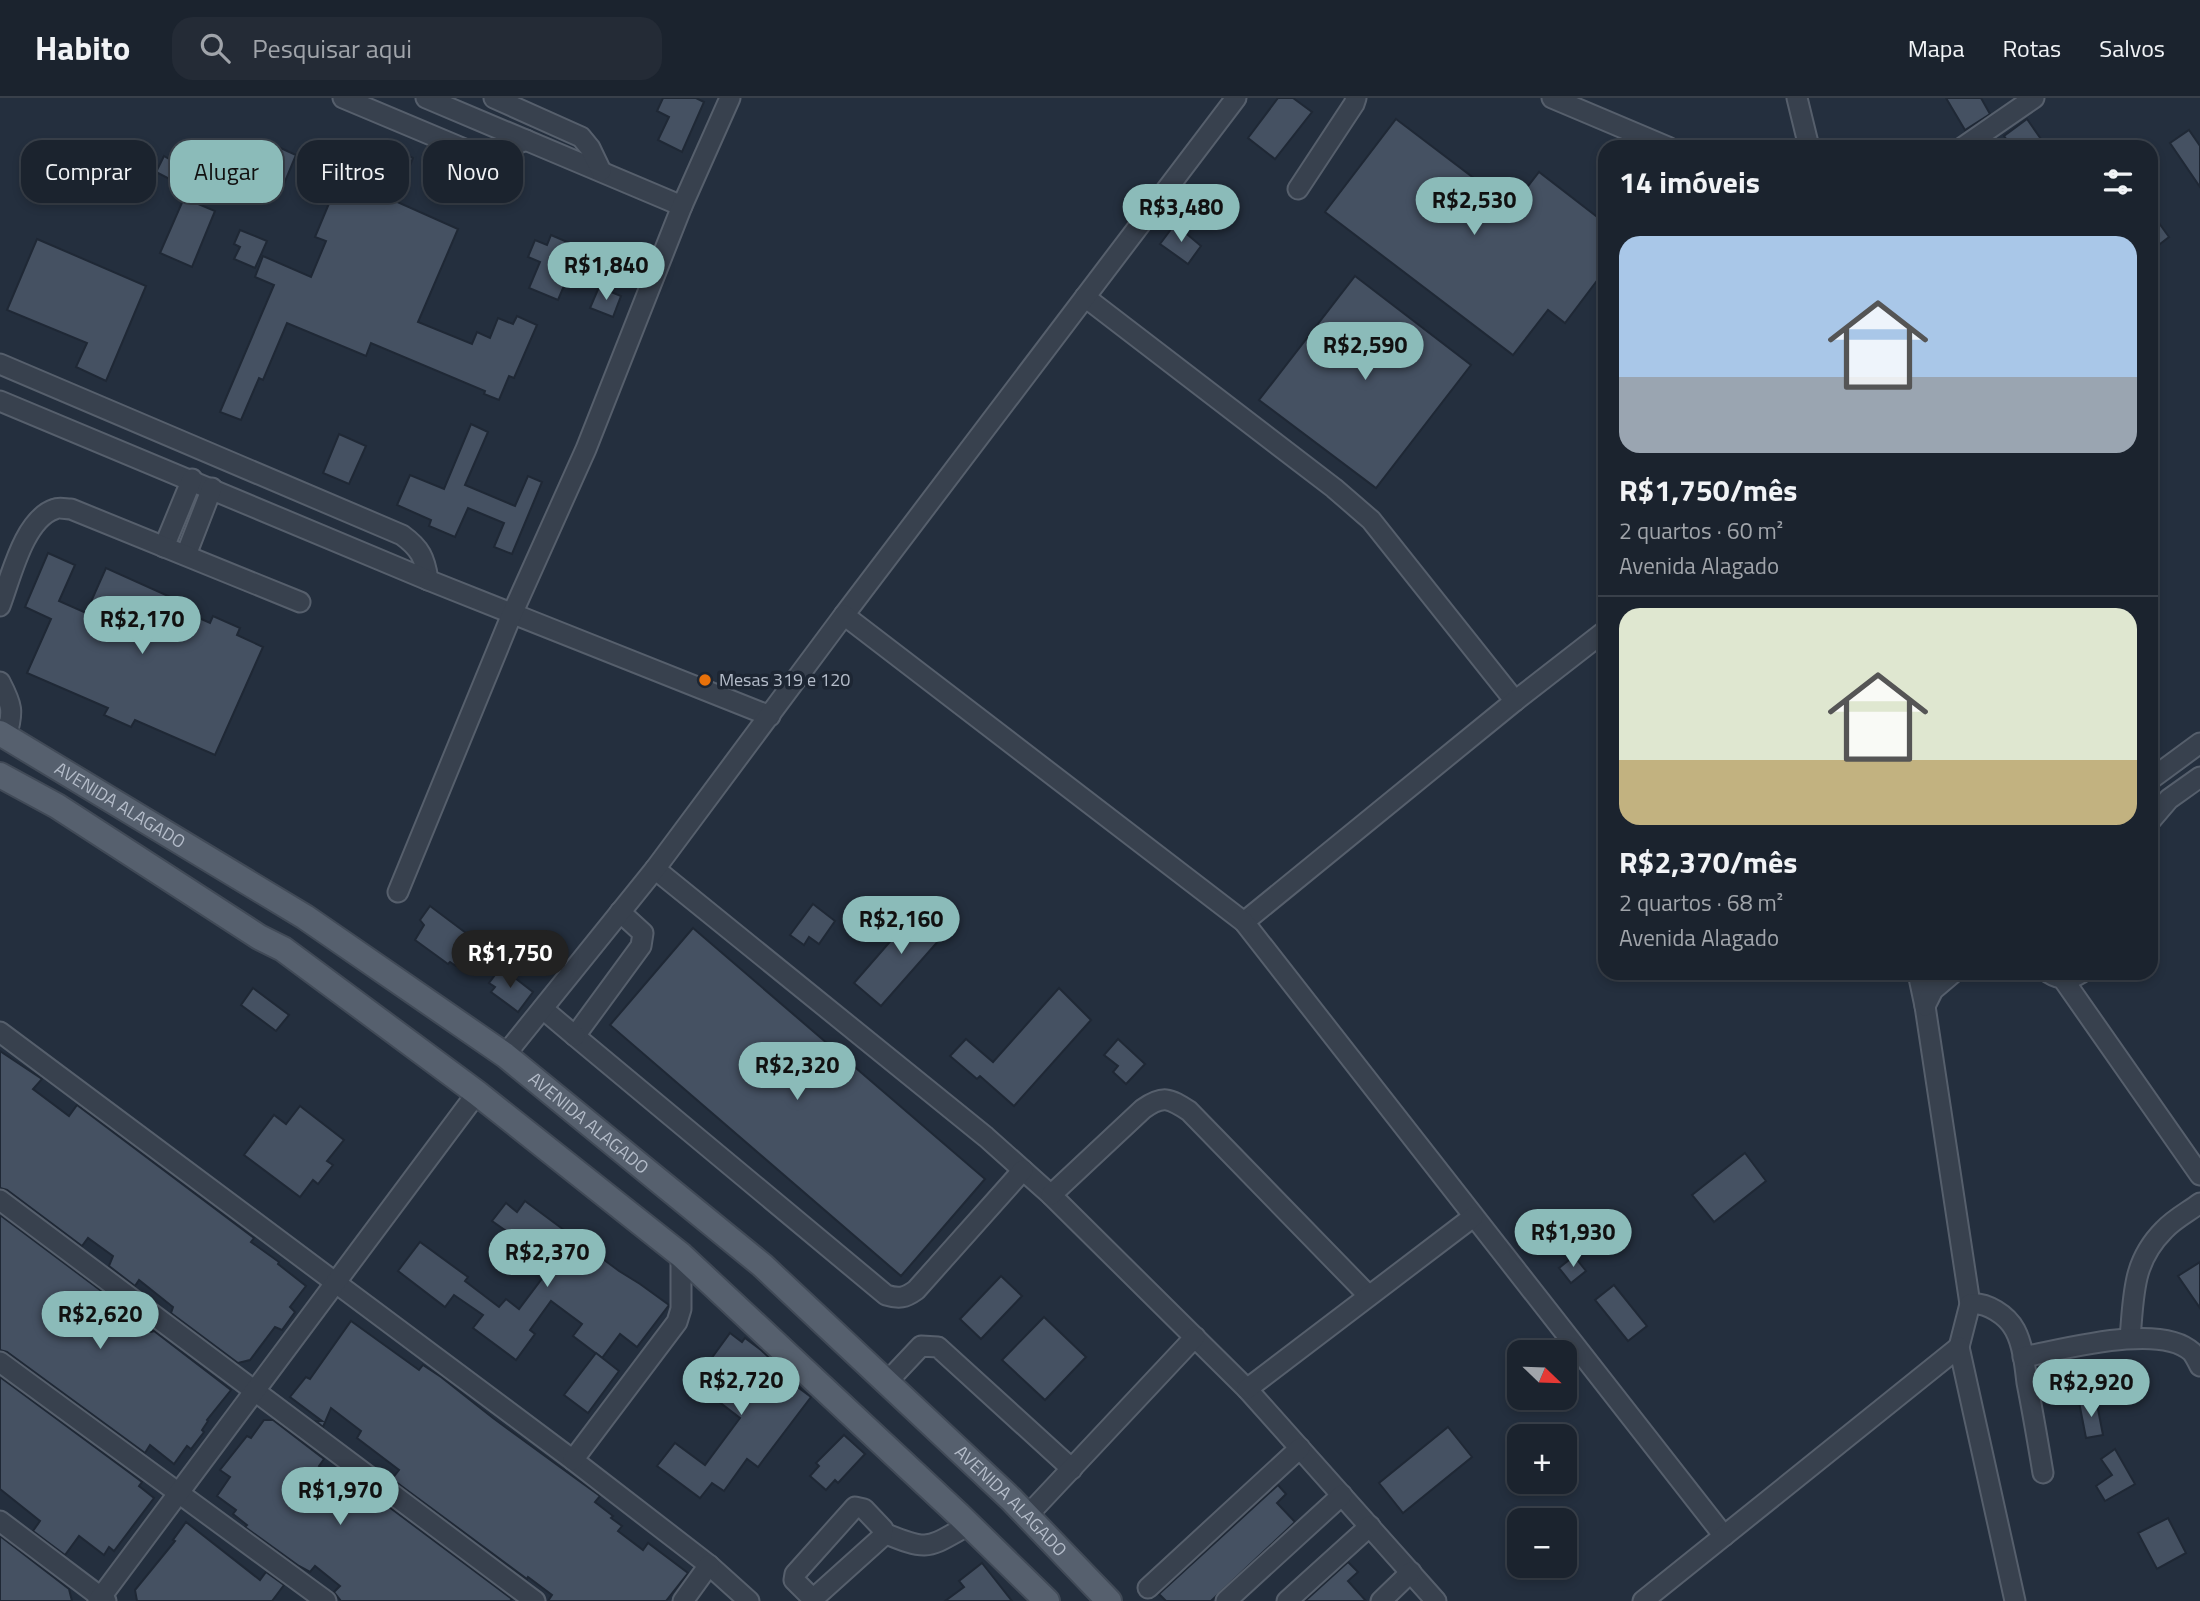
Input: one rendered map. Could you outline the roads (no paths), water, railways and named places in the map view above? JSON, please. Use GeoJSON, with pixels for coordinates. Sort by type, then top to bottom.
{"type":"FeatureCollection","features":[{"type":"Feature","properties":{"kind":"main road","name":"AVENIDA ALAGADO"},"geometry":{"type":"LineString","coordinates":[[3,735],[305,917],[505,1055],[762,1265],[1027,1516],[1109,1601]]}},
{"type":"Feature","properties":{"kind":"main road","name":"AVENIDA ALAGADO"},"geometry":{"type":"LineString","coordinates":[[0,775],[57,806],[259,937],[283,949],[477,1093],[681,1255],[1047,1601]]}},
{"type":"Feature","properties":{"kind":"main road"},"geometry":{"type":"LineString","coordinates":[[259,937],[279,901]]}},
{"type":"Feature","properties":{"kind":"main road"},"geometry":{"type":"LineString","coordinates":[[283,949],[305,917]]}},
{"type":"Feature","properties":{"kind":"street"},"geometry":{"type":"LineString","coordinates":[[344,98],[474,153],[495,153],[526,140]]}},
{"type":"Feature","properties":{"kind":"street"},"geometry":{"type":"LineString","coordinates":[[426,98],[682,206]]}},
{"type":"Feature","properties":{"kind":"street"},"geometry":{"type":"LineString","coordinates":[[494,98],[581,137],[590,148],[601,171]]}},
{"type":"Feature","properties":{"kind":"street"},"geometry":{"type":"LineString","coordinates":[[398,892],[512,614],[586,449],[682,206],[730,98]]}},
{"type":"Feature","properties":{"kind":"street"},"geometry":{"type":"LineString","coordinates":[[505,1055],[655,869],[1236,98]]}},
{"type":"Feature","properties":{"kind":"street"},"geometry":{"type":"LineString","coordinates":[[1298,189],[1356,98]]}},
{"type":"Feature","properties":{"kind":"street"},"geometry":{"type":"LineString","coordinates":[[1552,98],[1599,108],[1656,140]]}},
{"type":"Feature","properties":{"kind":"street"},"geometry":{"type":"LineString","coordinates":[[1797,98],[1807,140]]}},
{"type":"Feature","properties":{"kind":"street"},"geometry":{"type":"LineString","coordinates":[[1973,140],[2034,98]]}},
{"type":"Feature","properties":{"kind":"street"},"geometry":{"type":"LineString","coordinates":[[1085,298],[1334,488],[1371,520],[1515,701]]}},
{"type":"Feature","properties":{"kind":"street"},"geometry":{"type":"LineString","coordinates":[[0,363],[402,535],[416,545],[426,560],[428,580]]}},
{"type":"Feature","properties":{"kind":"street"},"geometry":{"type":"LineString","coordinates":[[0,401],[428,580],[770,716]]}},
{"type":"Feature","properties":{"kind":"street"},"geometry":{"type":"LineString","coordinates":[[164,547],[191,479]]}},
{"type":"Feature","properties":{"kind":"street"},"geometry":{"type":"LineString","coordinates":[[186,555],[212,488]]}},
{"type":"Feature","properties":{"kind":"street"},"geometry":{"type":"LineString","coordinates":[[0,606],[29,530],[38,519],[56,508],[71,509],[300,602]]}},
{"type":"Feature","properties":{"kind":"street"},"geometry":{"type":"LineString","coordinates":[[844,615],[1244,922],[1724,1536]]}},
{"type":"Feature","properties":{"kind":"street"},"geometry":{"type":"LineString","coordinates":[[1244,922],[1598,636]]}},
{"type":"Feature","properties":{"kind":"street"},"geometry":{"type":"LineString","coordinates":[[0,682],[11,704],[12,717],[3,735]]}},
{"type":"Feature","properties":{"kind":"street"},"geometry":{"type":"LineString","coordinates":[[2158,774],[2200,743]]}},
{"type":"Feature","properties":{"kind":"street"},"geometry":{"type":"LineString","coordinates":[[2158,812],[2169,799],[2200,777]]}},
{"type":"Feature","properties":{"kind":"street"},"geometry":{"type":"LineString","coordinates":[[655,869],[986,1137],[1051,1195],[1248,1389],[1436,1601]]}},
{"type":"Feature","properties":{"kind":"street"},"geometry":{"type":"LineString","coordinates":[[575,1036],[641,946],[643,933],[620,912]]}},
{"type":"Feature","properties":{"kind":"street"},"geometry":{"type":"LineString","coordinates":[[1919,980],[1970,1304],[1959,1348],[2015,1601]]}},
{"type":"Feature","properties":{"kind":"street"},"geometry":{"type":"LineString","coordinates":[[1925,1006],[1933,990],[1945,980]]}},
{"type":"Feature","properties":{"kind":"street"},"geometry":{"type":"LineString","coordinates":[[2067,980],[2200,1175]]}},
{"type":"Feature","properties":{"kind":"street"},"geometry":{"type":"LineString","coordinates":[[543,1009],[886,1294],[898,1299],[916,1290],[1023,1170]]}},
{"type":"Feature","properties":{"kind":"street"},"geometry":{"type":"LineString","coordinates":[[0,1032],[573,1460],[709,1565],[749,1601]]}},
{"type":"Feature","properties":{"kind":"street"},"geometry":{"type":"LineString","coordinates":[[0,1521],[102,1600],[177,1494],[477,1093]]}},
{"type":"Feature","properties":{"kind":"street"},"geometry":{"type":"LineString","coordinates":[[1051,1195],[1143,1109],[1157,1100],[1172,1100],[1189,1111],[1368,1296]]}},
{"type":"Feature","properties":{"kind":"street"},"geometry":{"type":"LineString","coordinates":[[0,1200],[535,1601]]}},
{"type":"Feature","properties":{"kind":"street"},"geometry":{"type":"LineString","coordinates":[[2130,1338],[2135,1279],[2142,1259],[2165,1228],[2200,1203]]}},
{"type":"Feature","properties":{"kind":"street"},"geometry":{"type":"LineString","coordinates":[[1248,1389],[1473,1217]]}},
{"type":"Feature","properties":{"kind":"street"},"geometry":{"type":"LineString","coordinates":[[573,1460],[677,1322],[681,1309],[681,1255]]}},
{"type":"Feature","properties":{"kind":"street"},"geometry":{"type":"LineString","coordinates":[[1970,1304],[1978,1303],[1989,1307],[2003,1316],[2015,1330],[2023,1357],[2043,1473]]}},
{"type":"Feature","properties":{"kind":"street"},"geometry":{"type":"LineString","coordinates":[[1027,1516],[1195,1337]]}},
{"type":"Feature","properties":{"kind":"street"},"geometry":{"type":"LineString","coordinates":[[2023,1357],[2130,1338],[2160,1340],[2180,1345],[2193,1353],[2200,1366]]}},
{"type":"Feature","properties":{"kind":"street"},"geometry":{"type":"LineString","coordinates":[[887,1382],[921,1346],[938,1347],[1072,1469]]}},
{"type":"Feature","properties":{"kind":"street"},"geometry":{"type":"LineString","coordinates":[[1643,1601],[1959,1348]]}},
{"type":"Feature","properties":{"kind":"street"},"geometry":{"type":"LineString","coordinates":[[0,1362],[326,1601]]}},
{"type":"Feature","properties":{"kind":"street"},"geometry":{"type":"LineString","coordinates":[[1148,1588],[1300,1448]]}},
{"type":"Feature","properties":{"kind":"street"},"geometry":{"type":"LineString","coordinates":[[1226,1601],[1342,1495]]}},
{"type":"Feature","properties":{"kind":"street"},"geometry":{"type":"LineString","coordinates":[[884,1533],[812,1600],[794,1580],[795,1574],[855,1507],[864,1509],[884,1533],[914,1546],[934,1544],[969,1525]]}},
{"type":"Feature","properties":{"kind":"street"},"geometry":{"type":"LineString","coordinates":[[1287,1601],[1370,1526]]}},
{"type":"Feature","properties":{"kind":"street"},"geometry":{"type":"LineString","coordinates":[[683,1601],[709,1565]]}},
{"type":"Feature","properties":{"kind":"street"},"geometry":{"type":"LineString","coordinates":[[1381,1601],[1411,1572]]}},
{"type":"Feature","properties":{"kind":"place","name":"Mesas 319 e 120"},"geometry":{"type":"Point","coordinates":[705,680]}}]}
